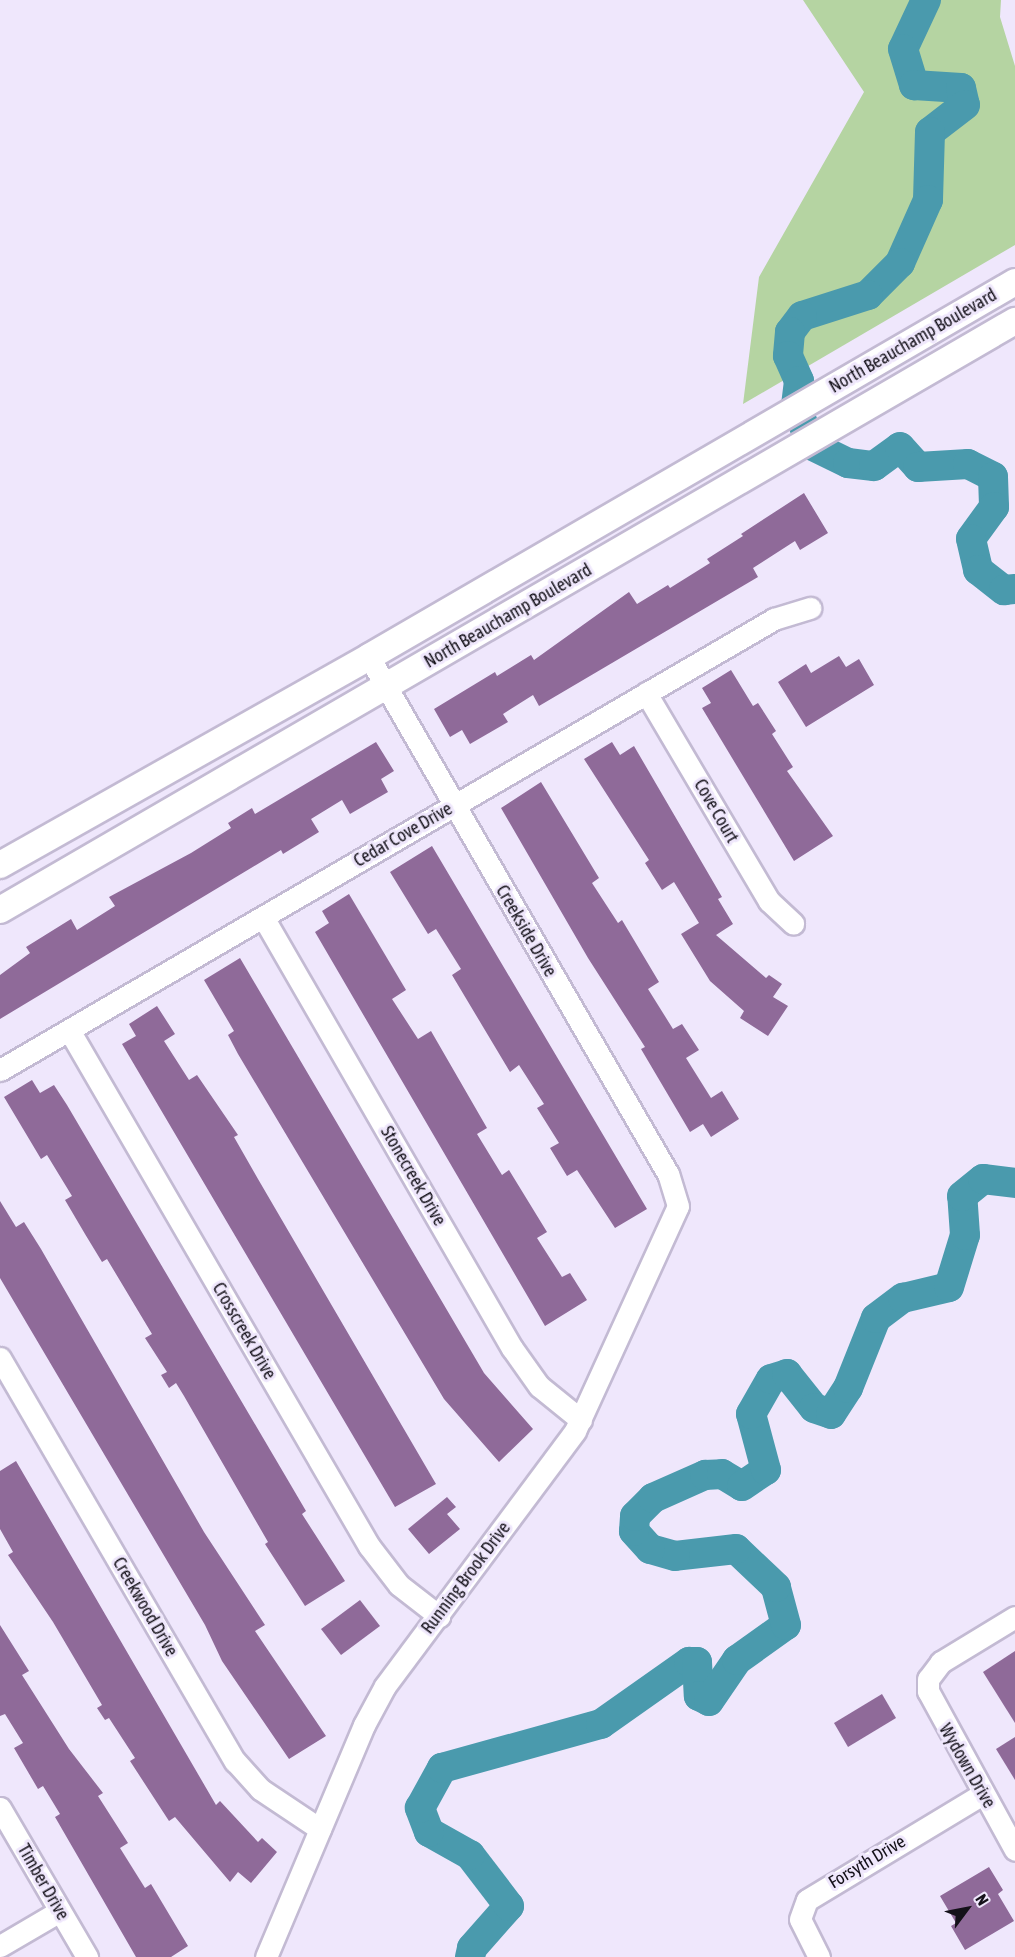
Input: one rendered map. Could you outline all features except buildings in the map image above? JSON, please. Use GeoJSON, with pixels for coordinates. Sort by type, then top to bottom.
{"type":"FeatureCollection","features":[{"type":"Feature","properties":{"kind":"street","name":"North Beauchamp Boulevard"},"geometry":{"type":"LineString","coordinates":[[0,865],[369,657],[1010,285]]}},
{"type":"Feature","properties":{"kind":"street","name":"North Beauchamp Boulevard"},"geometry":{"type":"LineString","coordinates":[[0,910],[1015,321]]}},
{"type":"Feature","properties":{"kind":"street","name":"Cedar Cove Drive"},"geometry":{"type":"LineString","coordinates":[[0,1070],[774,619],[810,608]]}},
{"type":"Feature","properties":{"kind":"street","name":"Creekside Drive"},"geometry":{"type":"LineString","coordinates":[[369,657],[668,1174],[678,1206]]}},
{"type":"Feature","properties":{"kind":"street","name":"Cove Court"},"geometry":{"type":"LineString","coordinates":[[646,693],[769,901],[792,923]]}},
{"type":"Feature","properties":{"kind":"street","name":"Stonecreek Drive"},"geometry":{"type":"LineString","coordinates":[[263,916],[512,1348],[539,1386],[582,1420]]}},
{"type":"Feature","properties":{"kind":"street","name":"Crosscreek Drive"},"geometry":{"type":"LineString","coordinates":[[69,1030],[369,1546],[399,1585],[439,1616]]}},
{"type":"Feature","properties":{"kind":"street","name":"Running Brook Drive"},"geometry":{"type":"LineString","coordinates":[[266,1957],[320,1829],[385,1686],[582,1420],[678,1206]]}},
{"type":"Feature","properties":{"kind":"street","name":"Creekwood Drive"},"geometry":{"type":"LineString","coordinates":[[0,1358],[234,1761],[260,1790],[320,1829]]}},
{"type":"Feature","properties":{"kind":"street","name":"Wydown Drive"},"geometry":{"type":"LineString","coordinates":[[1015,1617],[941,1662],[928,1679],[930,1702],[1015,1850]]}},
{"type":"Feature","properties":{"kind":"street","name":"Forsyth Drive"},"geometry":{"type":"LineString","coordinates":[[819,1957],[800,1919],[807,1900],[983,1794]]}},
{"type":"Feature","properties":{"kind":"street","name":"Timber Drive"},"geometry":{"type":"LineString","coordinates":[[0,1808],[87,1957]]}},
{"type":"Feature","properties":{"kind":"street"},"geometry":{"type":"LineString","coordinates":[[0,1946],[60,1911]]}},
{"type":"Feature","properties":{"kind":"green space"},"geometry":{"type":"Polygon","coordinates":[[[803,0],[1001,0],[1000,17],[1015,66],[1015,245],[743,404],[759,277],[864,92],[803,0]]]}},
{"type":"Feature","properties":{"kind":"waterway"},"geometry":{"type":"LineString","coordinates":[[926,0],[903,49],[914,85],[961,88],[965,105],[930,132],[928,200],[900,263],[868,295],[802,316],[790,332],[788,356],[799,381],[796,405],[811,445],[848,463],[874,466],[900,447],[918,467],[968,464],[993,477],[994,507],[971,539],[978,570],[1004,590],[1015,589]]}},
{"type":"Feature","properties":{"kind":"waterway"},"geometry":{"type":"LineString","coordinates":[[470,1957],[472,1948],[509,1906],[470,1855],[429,1832],[420,1808],[442,1768],[601,1724],[689,1662],[697,1662],[699,1696],[709,1701],[737,1660],[786,1625],[776,1587],[736,1549],[675,1556],[650,1549],[634,1531],[635,1516],[653,1498],[705,1475],[722,1474],[742,1486],[766,1470],[751,1414],[771,1379],[787,1374],[814,1408],[831,1414],[848,1388],[876,1318],[903,1298],[949,1287],[965,1235],[962,1196],[983,1179],[1015,1183]]}}]}
